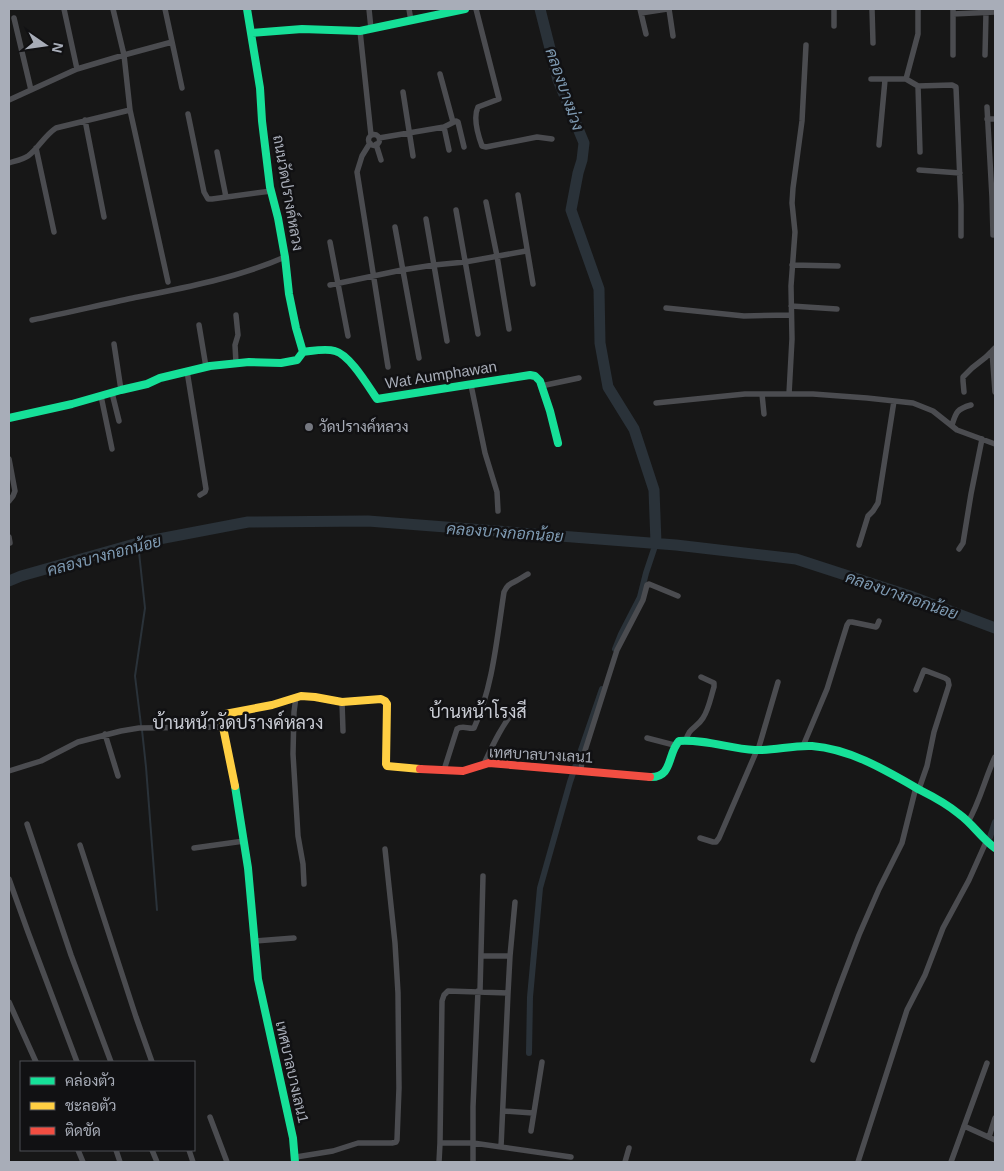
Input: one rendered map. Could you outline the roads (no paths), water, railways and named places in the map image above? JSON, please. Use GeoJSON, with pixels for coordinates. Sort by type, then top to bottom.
{"type":"FeatureCollection","features":[{"type":"Feature","properties":{"kind":"street"},"geometry":{"type":"LineString","coordinates":[[64,9],[78,69]]}},
{"type":"Feature","properties":{"kind":"street"},"geometry":{"type":"LineString","coordinates":[[114,9],[124,55],[130,110],[168,282]]}},
{"type":"Feature","properties":{"kind":"street"},"geometry":{"type":"LineString","coordinates":[[165,9],[182,88]]}},
{"type":"Feature","properties":{"kind":"street","name":"ถนนวัดปรางค์หลวง"},"geometry":{"type":"LineString","coordinates":[[247,9],[260,88],[270,191],[278,218],[296,328],[303,352]]}},
{"type":"Feature","properties":{"kind":"street"},"geometry":{"type":"LineString","coordinates":[[369,9],[371,28]]}},
{"type":"Feature","properties":{"kind":"street"},"geometry":{"type":"LineString","coordinates":[[409,9],[411,21]]}},
{"type":"Feature","properties":{"kind":"street"},"geometry":{"type":"LineString","coordinates":[[252,33],[302,29],[360,31],[465,9]]}},
{"type":"Feature","properties":{"kind":"street"},"geometry":{"type":"LineString","coordinates":[[476,9],[499,99],[478,107],[476,110],[482,146],[486,147],[537,137],[552,139]]}},
{"type":"Feature","properties":{"kind":"street"},"geometry":{"type":"LineString","coordinates":[[646,34],[640,11],[668,9],[673,36]]}},
{"type":"Feature","properties":{"kind":"street"},"geometry":{"type":"LineString","coordinates":[[834,9],[834,26]]}},
{"type":"Feature","properties":{"kind":"street"},"geometry":{"type":"LineString","coordinates":[[872,9],[873,43]]}},
{"type":"Feature","properties":{"kind":"street"},"geometry":{"type":"LineString","coordinates":[[906,80],[918,34],[918,9]]}},
{"type":"Feature","properties":{"kind":"street"},"geometry":{"type":"LineString","coordinates":[[953,55],[953,12],[995,12]]}},
{"type":"Feature","properties":{"kind":"street"},"geometry":{"type":"LineString","coordinates":[[985,55],[986,13]]}},
{"type":"Feature","properties":{"kind":"street"},"geometry":{"type":"LineString","coordinates":[[14,18],[31,90]]}},
{"type":"Feature","properties":{"kind":"street"},"geometry":{"type":"LineString","coordinates":[[360,31],[371,135],[368,138],[373,144],[380,160]]}},
{"type":"Feature","properties":{"kind":"street"},"geometry":{"type":"LineString","coordinates":[[9,100],[78,69],[172,42]]}},
{"type":"Feature","properties":{"kind":"street"},"geometry":{"type":"LineString","coordinates":[[789,394],[792,339],[792,265],[795,232],[792,203],[802,121],[806,45]]}},
{"type":"Feature","properties":{"kind":"street"},"geometry":{"type":"LineString","coordinates":[[440,74],[452,122]]}},
{"type":"Feature","properties":{"kind":"street"},"geometry":{"type":"LineString","coordinates":[[871,79],[906,80],[918,86],[952,84],[956,87],[962,205],[961,236]]}},
{"type":"Feature","properties":{"kind":"street"},"geometry":{"type":"LineString","coordinates":[[879,145],[885,80]]}},
{"type":"Feature","properties":{"kind":"street"},"geometry":{"type":"LineString","coordinates":[[918,86],[920,152]]}},
{"type":"Feature","properties":{"kind":"street"},"geometry":{"type":"LineString","coordinates":[[403,92],[413,156]]}},
{"type":"Feature","properties":{"kind":"street"},"geometry":{"type":"LineString","coordinates":[[987,107],[992,151],[994,197],[992,235]]}},
{"type":"Feature","properties":{"kind":"street"},"geometry":{"type":"LineString","coordinates":[[9,162],[29,156],[48,134],[56,128],[130,110]]}},
{"type":"Feature","properties":{"kind":"street"},"geometry":{"type":"LineString","coordinates":[[188,114],[208,198],[270,191]]}},
{"type":"Feature","properties":{"kind":"street"},"geometry":{"type":"LineString","coordinates":[[987,119],[995,119]]}},
{"type":"Feature","properties":{"kind":"street"},"geometry":{"type":"LineString","coordinates":[[85,120],[104,218]]}},
{"type":"Feature","properties":{"kind":"street"},"geometry":{"type":"LineString","coordinates":[[379,138],[444,127],[456,121],[458,122],[464,147]]}},
{"type":"Feature","properties":{"kind":"street"},"geometry":{"type":"LineString","coordinates":[[444,127],[448,150]]}},
{"type":"Feature","properties":{"kind":"street"},"geometry":{"type":"LineString","coordinates":[[371,135],[376,134],[379,138]]}},
{"type":"Feature","properties":{"kind":"street"},"geometry":{"type":"LineString","coordinates":[[379,138],[379,141],[373,144],[362,156],[357,172],[388,368]]}},
{"type":"Feature","properties":{"kind":"street"},"geometry":{"type":"LineString","coordinates":[[36,148],[54,232]]}},
{"type":"Feature","properties":{"kind":"street"},"geometry":{"type":"LineString","coordinates":[[217,152],[226,197]]}},
{"type":"Feature","properties":{"kind":"street"},"geometry":{"type":"LineString","coordinates":[[919,170],[960,173]]}},
{"type":"Feature","properties":{"kind":"street"},"geometry":{"type":"LineString","coordinates":[[518,195],[533,284]]}},
{"type":"Feature","properties":{"kind":"street"},"geometry":{"type":"LineString","coordinates":[[486,202],[509,329]]}},
{"type":"Feature","properties":{"kind":"street"},"geometry":{"type":"LineString","coordinates":[[456,210],[478,334]]}},
{"type":"Feature","properties":{"kind":"street"},"geometry":{"type":"LineString","coordinates":[[426,219],[447,341]]}},
{"type":"Feature","properties":{"kind":"street"},"geometry":{"type":"LineString","coordinates":[[394,227],[419,358]]}},
{"type":"Feature","properties":{"kind":"street"},"geometry":{"type":"LineString","coordinates":[[330,242],[348,336]]}},
{"type":"Feature","properties":{"kind":"street"},"geometry":{"type":"LineString","coordinates":[[330,285],[402,270],[465,262],[526,251]]}},
{"type":"Feature","properties":{"kind":"street"},"geometry":{"type":"LineString","coordinates":[[32,320],[222,278],[267,266],[285,257]]}},
{"type":"Feature","properties":{"kind":"street"},"geometry":{"type":"LineString","coordinates":[[792,265],[838,266]]}},
{"type":"Feature","properties":{"kind":"street"},"geometry":{"type":"LineString","coordinates":[[791,306],[837,309]]}},
{"type":"Feature","properties":{"kind":"street"},"geometry":{"type":"LineString","coordinates":[[666,308],[744,316],[791,315]]}},
{"type":"Feature","properties":{"kind":"street"},"geometry":{"type":"LineString","coordinates":[[236,315],[238,335],[235,345],[236,363]]}},
{"type":"Feature","properties":{"kind":"street"},"geometry":{"type":"LineString","coordinates":[[199,325],[206,366]]}},
{"type":"Feature","properties":{"kind":"street"},"geometry":{"type":"LineString","coordinates":[[114,344],[121,390]]}},
{"type":"Feature","properties":{"kind":"street"},"geometry":{"type":"LineString","coordinates":[[964,392],[963,377],[994,350]]}},
{"type":"Feature","properties":{"kind":"street"},"geometry":{"type":"LineString","coordinates":[[994,350],[995,392]]}},
{"type":"Feature","properties":{"kind":"street","name":"Wat Aumphawan"},"geometry":{"type":"LineString","coordinates":[[303,352],[336,351],[348,358],[377,399],[530,375],[535,376],[540,381],[541,386]]}},
{"type":"Feature","properties":{"kind":"street"},"geometry":{"type":"LineString","coordinates":[[9,418],[147,384],[160,378],[206,366],[249,362],[280,363],[297,360],[303,352]]}},
{"type":"Feature","properties":{"kind":"street"},"geometry":{"type":"LineString","coordinates":[[187,371],[206,489],[200,495]]}},
{"type":"Feature","properties":{"kind":"street"},"geometry":{"type":"LineString","coordinates":[[558,443],[550,410],[541,386],[578,378]]}},
{"type":"Feature","properties":{"kind":"street"},"geometry":{"type":"LineString","coordinates":[[471,385],[485,453],[497,492],[498,511]]}},
{"type":"Feature","properties":{"kind":"street"},"geometry":{"type":"LineString","coordinates":[[112,392],[119,421]]}},
{"type":"Feature","properties":{"kind":"street"},"geometry":{"type":"LineString","coordinates":[[656,404],[745,394],[843,395],[913,403],[933,411],[957,430],[995,444]]}},
{"type":"Feature","properties":{"kind":"street"},"geometry":{"type":"LineString","coordinates":[[762,394],[764,414]]}},
{"type":"Feature","properties":{"kind":"street"},"geometry":{"type":"LineString","coordinates":[[100,396],[112,449]]}},
{"type":"Feature","properties":{"kind":"street"},"geometry":{"type":"LineString","coordinates":[[859,545],[868,516],[878,503],[894,401]]}},
{"type":"Feature","properties":{"kind":"street"},"geometry":{"type":"LineString","coordinates":[[952,425],[957,412],[961,408],[971,405]]}},
{"type":"Feature","properties":{"kind":"street"},"geometry":{"type":"LineString","coordinates":[[959,549],[964,542],[982,439]]}},
{"type":"Feature","properties":{"kind":"street"},"geometry":{"type":"LineString","coordinates":[[9,462],[15,491],[9,501]]}},
{"type":"Feature","properties":{"kind":"street"},"geometry":{"type":"LineString","coordinates":[[444,770],[458,729],[462,727],[474,728],[486,693],[505,588],[510,583],[528,574]]}},
{"type":"Feature","properties":{"kind":"street"},"geometry":{"type":"LineString","coordinates":[[580,770],[617,650],[642,600],[647,585],[649,584],[678,596]]}},
{"type":"Feature","properties":{"kind":"street"},"geometry":{"type":"LineString","coordinates":[[803,746],[827,689],[846,625],[852,622],[876,627],[879,621]]}},
{"type":"Feature","properties":{"kind":"street"},"geometry":{"type":"LineString","coordinates":[[813,1060],[859,935],[902,843],[918,788],[927,766],[934,732],[949,685],[948,680],[924,670],[916,690]]}},
{"type":"Feature","properties":{"kind":"street"},"geometry":{"type":"LineString","coordinates":[[686,741],[688,733],[701,722],[705,715],[714,687],[714,683],[701,677]]}},
{"type":"Feature","properties":{"kind":"street"},"geometry":{"type":"LineString","coordinates":[[700,838],[716,842],[719,838],[757,750],[778,682]]}},
{"type":"Feature","properties":{"kind":"street","name":"เทศบาลบางเลน1"},"geometry":{"type":"LineString","coordinates":[[296,1160],[288,1113],[272,1049],[258,979],[244,841],[233,772],[223,727],[225,714],[272,706],[301,696],[342,702],[380,699],[385,701],[386,704],[385,751],[387,766],[444,770],[463,770],[484,764],[659,777],[665,772],[674,745]]}},
{"type":"Feature","properties":{"kind":"street"},"geometry":{"type":"LineString","coordinates":[[295,698],[293,754],[298,836],[304,884]]}},
{"type":"Feature","properties":{"kind":"street"},"geometry":{"type":"LineString","coordinates":[[342,702],[343,730]]}},
{"type":"Feature","properties":{"kind":"street"},"geometry":{"type":"LineString","coordinates":[[484,764],[502,729],[518,706]]}},
{"type":"Feature","properties":{"kind":"street"},"geometry":{"type":"LineString","coordinates":[[9,771],[41,761],[78,742],[105,734],[139,728],[223,727]]}},
{"type":"Feature","properties":{"kind":"street"},"geometry":{"type":"LineString","coordinates":[[105,734],[118,776]]}},
{"type":"Feature","properties":{"kind":"street"},"geometry":{"type":"LineString","coordinates":[[647,738],[674,745],[679,741],[712,742],[757,750],[811,746],[857,756],[880,766],[961,814],[995,848]]}},
{"type":"Feature","properties":{"kind":"street"},"geometry":{"type":"LineString","coordinates":[[968,822],[995,757]]}},
{"type":"Feature","properties":{"kind":"street"},"geometry":{"type":"LineString","coordinates":[[27,824],[71,955],[112,1061]]}},
{"type":"Feature","properties":{"kind":"street"},"geometry":{"type":"LineString","coordinates":[[194,848],[244,841]]}},
{"type":"Feature","properties":{"kind":"street"},"geometry":{"type":"LineString","coordinates":[[858,1162],[906,1010],[925,976],[943,928],[987,842]]}},
{"type":"Feature","properties":{"kind":"street"},"geometry":{"type":"LineString","coordinates":[[80,845],[152,1061]]}},
{"type":"Feature","properties":{"kind":"street"},"geometry":{"type":"LineString","coordinates":[[296,1160],[352,1144],[392,1143],[397,1140],[400,1088],[398,993],[385,849]]}},
{"type":"Feature","properties":{"kind":"street"},"geometry":{"type":"LineString","coordinates":[[473,1162],[473,1107],[483,876]]}},
{"type":"Feature","properties":{"kind":"street"},"geometry":{"type":"LineString","coordinates":[[9,879],[77,1061]]}},
{"type":"Feature","properties":{"kind":"street"},"geometry":{"type":"LineString","coordinates":[[501,1147],[510,956],[515,902]]}},
{"type":"Feature","properties":{"kind":"street"},"geometry":{"type":"LineString","coordinates":[[255,941],[294,938]]}},
{"type":"Feature","properties":{"kind":"street"},"geometry":{"type":"LineString","coordinates":[[481,956],[510,956]]}},
{"type":"Feature","properties":{"kind":"street"},"geometry":{"type":"LineString","coordinates":[[439,1162],[442,1002],[444,995],[448,991],[508,993]]}},
{"type":"Feature","properties":{"kind":"street"},"geometry":{"type":"LineString","coordinates":[[9,1002],[36,1061]]}},
{"type":"Feature","properties":{"kind":"street"},"geometry":{"type":"LineString","coordinates":[[531,1132],[542,1062]]}},
{"type":"Feature","properties":{"kind":"street"},"geometry":{"type":"LineString","coordinates":[[951,1162],[987,1063]]}},
{"type":"Feature","properties":{"kind":"street"},"geometry":{"type":"LineString","coordinates":[[504,1110],[533,1113]]}},
{"type":"Feature","properties":{"kind":"street"},"geometry":{"type":"LineString","coordinates":[[210,1117],[228,1162]]}},
{"type":"Feature","properties":{"kind":"street"},"geometry":{"type":"LineString","coordinates":[[964,1126],[992,1138],[995,1118]]}},
{"type":"Feature","properties":{"kind":"street"},"geometry":{"type":"LineString","coordinates":[[440,1144],[473,1143],[571,1157]]}},
{"type":"Feature","properties":{"kind":"street"},"geometry":{"type":"LineString","coordinates":[[625,1162],[628,1148]]}},
{"type":"Feature","properties":{"kind":"waterway","name":"คลองบางม่วง"},"geometry":{"type":"LineString","coordinates":[[540,9],[558,80],[584,143],[571,210],[599,289],[600,343],[608,387],[634,429],[654,490],[656,543]]}},
{"type":"Feature","properties":{"kind":"waterway","name":"คลองบางกอกน้อย"},"geometry":{"type":"LineString","coordinates":[[9,581],[138,543],[248,522],[368,521],[676,545],[796,559],[910,596],[995,628]]}},
{"type":"Feature","properties":{"kind":"waterway"},"geometry":{"type":"LineString","coordinates":[[138,543],[145,608],[135,676],[141,725]]}},
{"type":"Feature","properties":{"kind":"waterway"},"geometry":{"type":"LineString","coordinates":[[615,649],[640,597],[656,543]]}},
{"type":"Feature","properties":{"kind":"waterway"},"geometry":{"type":"LineString","coordinates":[[529,1053],[530,997],[540,888],[570,782],[602,689]]}},
{"type":"Feature","properties":{"kind":"waterway"},"geometry":{"type":"LineString","coordinates":[[142,730],[157,910]]}},
{"type":"Feature","properties":{"kind":"waterway"},"geometry":{"type":"LineString","coordinates":[[990,837],[995,822]]}},
{"type":"Feature","properties":{"kind":"place","name":"วัดปรางค์หลวง"},"geometry":{"type":"Point","coordinates":[309,427]}},
{"type":"Feature","properties":{"kind":"district","name":"บ้านหน้าโรงสี"},"geometry":{"type":"Point","coordinates":[478,712]}},
{"type":"Feature","properties":{"kind":"district","name":"บ้านหน้าวัดปรางค์หลวง"},"geometry":{"type":"Point","coordinates":[238,723]}}]}
